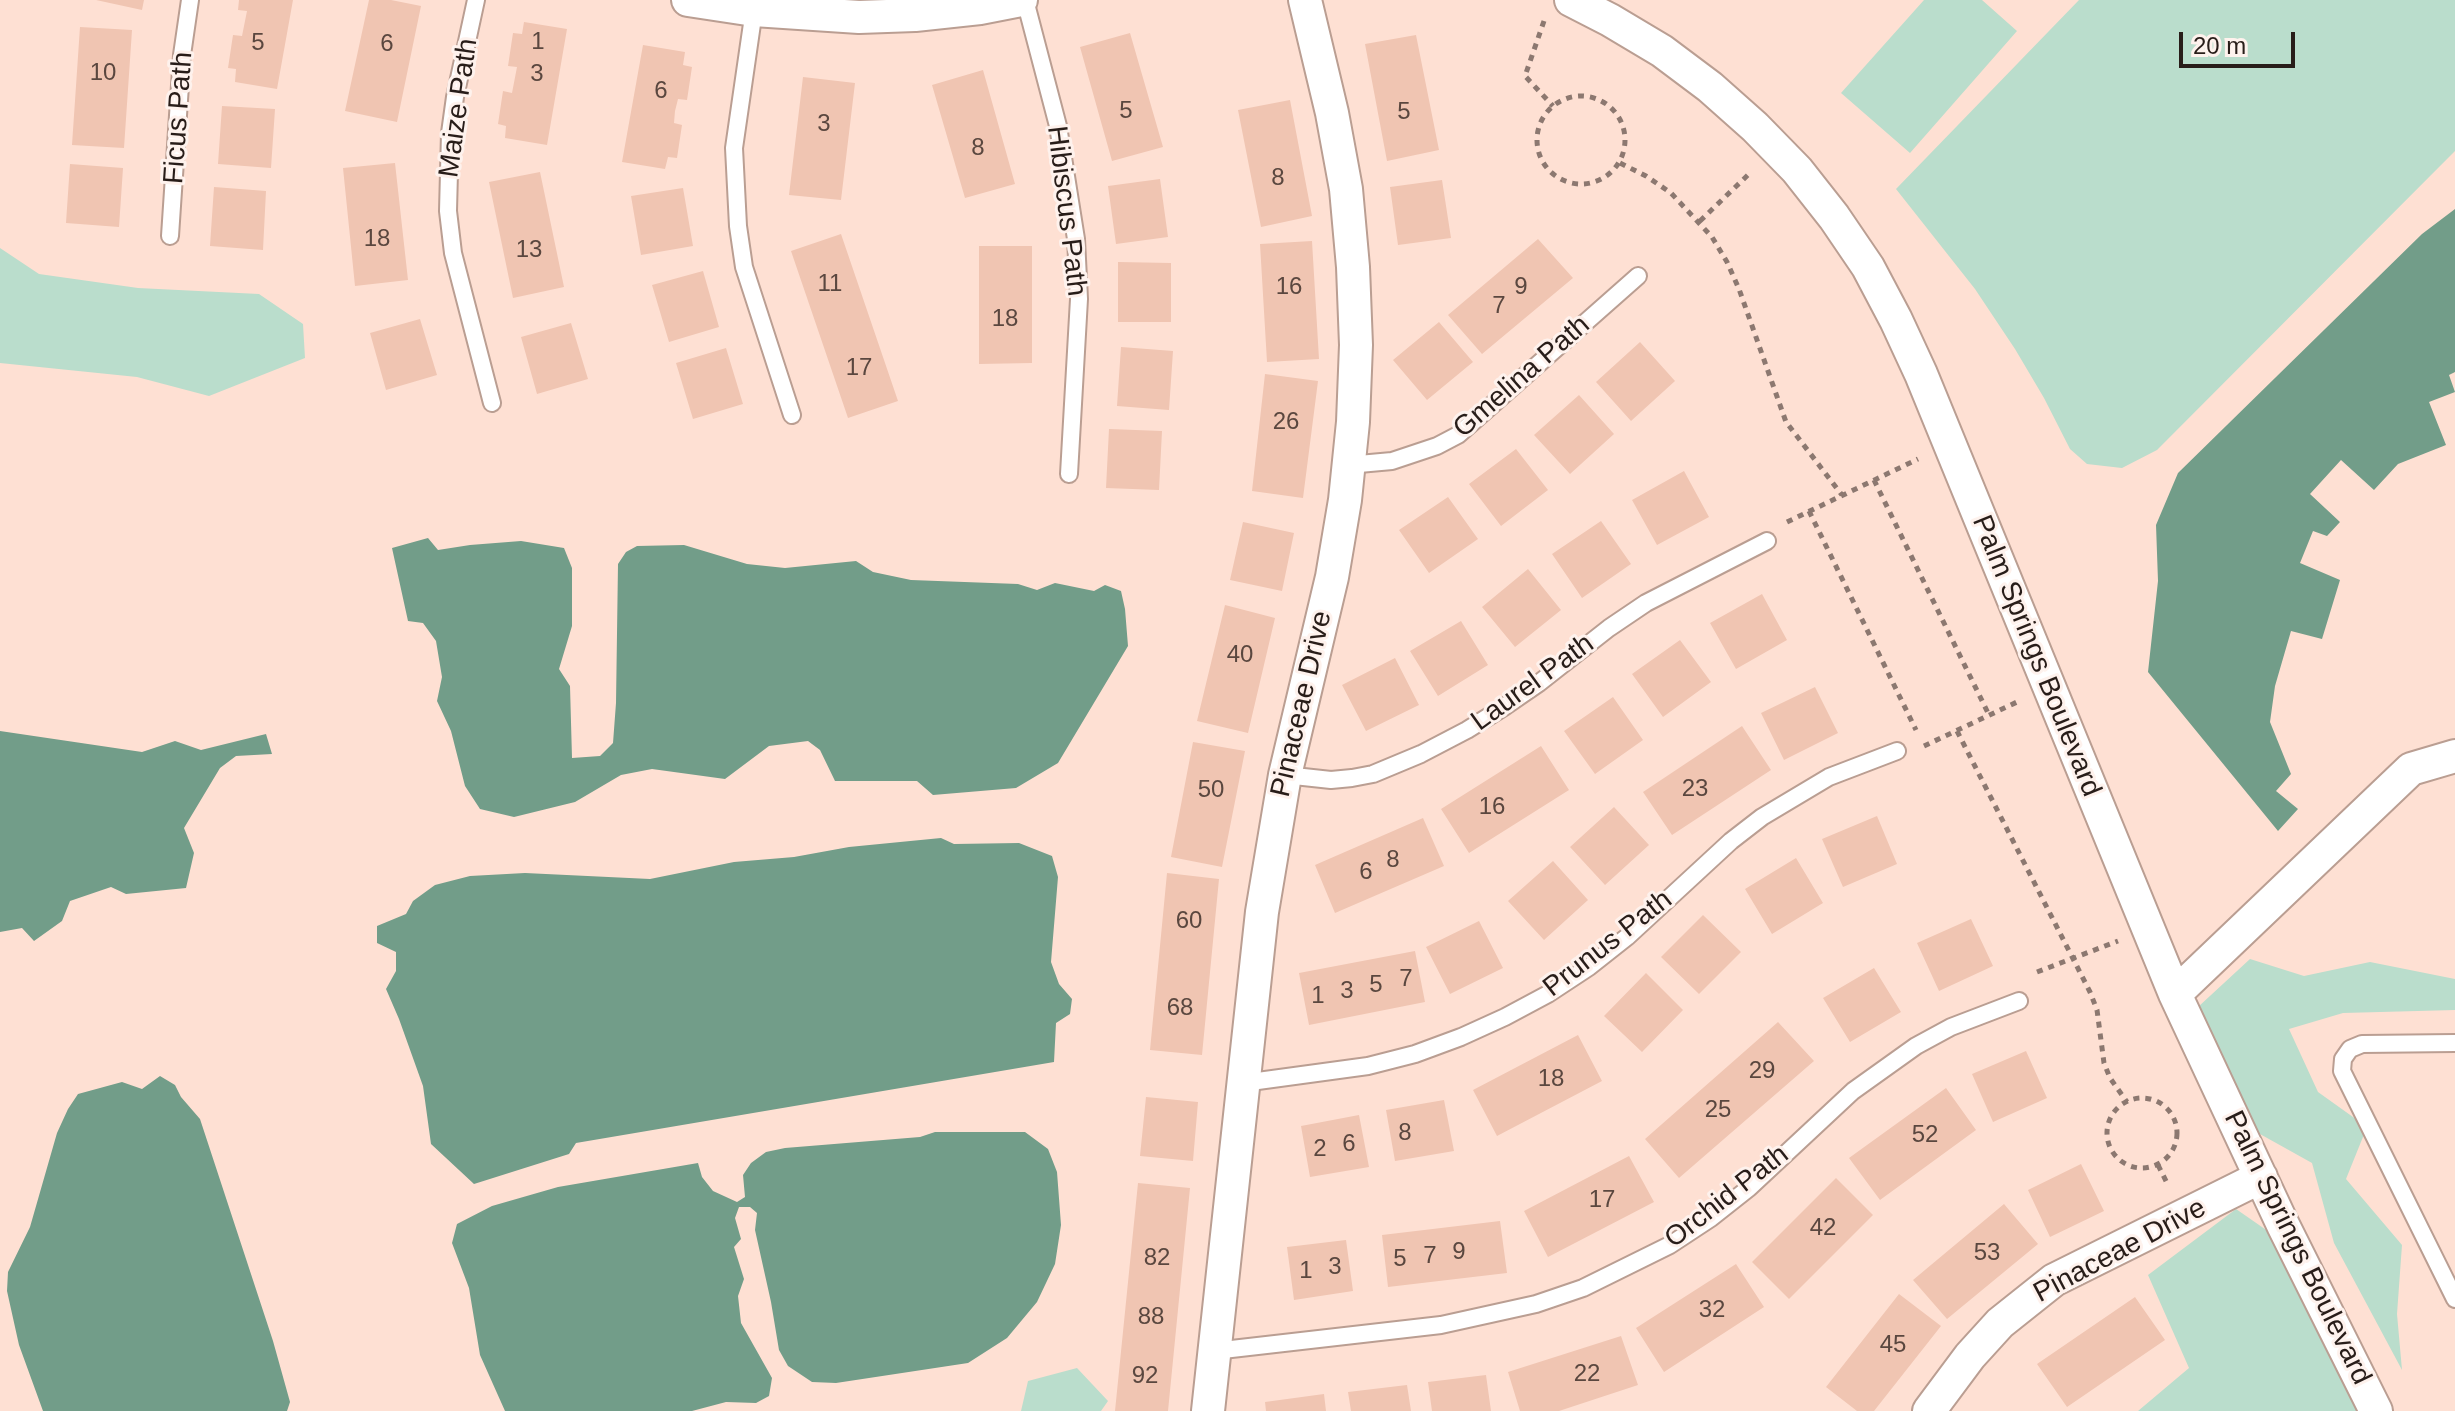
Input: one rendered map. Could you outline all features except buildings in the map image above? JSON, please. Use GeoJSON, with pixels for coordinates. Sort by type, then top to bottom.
{"type":"FeatureCollection","features":[{"type":"Feature","properties":{"kind":"street"},"geometry":{"type":"LineString","coordinates":[[688,0],[754,10],[845,16],[980,8],[1023,0]]}},
{"type":"Feature","properties":{"kind":"street","name":"Pinaceae Drive"},"geometry":{"type":"LineString","coordinates":[[1208,1411],[1262,912],[1285,775],[1332,577],[1348,465],[1356,345],[1352,251],[1346,189],[1332,113],[1305,0]]}},
{"type":"Feature","properties":{"kind":"street","name":"Palm Springs Boulevard"},"geometry":{"type":"LineString","coordinates":[[1558,8],[1610,20],[1662,51],[1710,87],[1797,170],[1868,267],[1921,374],[2175,994],[2376,1411]]}},
{"type":"Feature","properties":{"kind":"street"},"geometry":{"type":"LineString","coordinates":[[2175,994],[2411,769],[2455,756]]}},
{"type":"Feature","properties":{"kind":"street","name":"Pinaceae Drive"},"geometry":{"type":"LineString","coordinates":[[1929,1411],[1970,1356],[2000,1323],[2045,1287],[2084,1264],[2261,1177]]}},
{"type":"Feature","properties":{"kind":"lane","name":"Ficus Path"},"geometry":{"type":"LineString","coordinates":[[170,236],[182,55],[190,0]]}},
{"type":"Feature","properties":{"kind":"lane","name":"Maize Path"},"geometry":{"type":"LineString","coordinates":[[476,0],[450,133],[448,211],[453,253],[492,403]]}},
{"type":"Feature","properties":{"kind":"lane","name":"Hibiscus Path"},"geometry":{"type":"LineString","coordinates":[[1023,0],[1058,126],[1076,239],[1079,299],[1069,474]]}},
{"type":"Feature","properties":{"kind":"lane"},"geometry":{"type":"LineString","coordinates":[[754,10],[734,148],[738,226],[744,267],[792,415]]}},
{"type":"Feature","properties":{"kind":"lane","name":"Gmelina Path"},"geometry":{"type":"LineString","coordinates":[[1348,465],[1392,461],[1415,455],[1458,435],[1638,276]]}},
{"type":"Feature","properties":{"kind":"lane","name":"Laurel Path"},"geometry":{"type":"LineString","coordinates":[[1285,775],[1331,780],[1352,778],[1373,774],[1421,754],[1504,707],[1646,603],[1767,541]]}},
{"type":"Feature","properties":{"kind":"lane","name":"Prunus Path"},"geometry":{"type":"LineString","coordinates":[[1243,1083],[1368,1066],[1415,1054],[1505,1017],[1589,967],[1762,817],[1829,777],[1897,751]]}},
{"type":"Feature","properties":{"kind":"lane","name":"Orchid Path"},"geometry":{"type":"LineString","coordinates":[[1214,1351],[1441,1325],[1536,1304],[1583,1288],[1670,1245],[1711,1218],[1749,1188],[1853,1091],[1916,1046],[1951,1027],[2019,1001]]}},
{"type":"Feature","properties":{"kind":"lane"},"geometry":{"type":"LineString","coordinates":[[2455,1043],[2362,1044],[2350,1049],[2343,1059],[2342,1071],[2455,1299]]}},
{"type":"Feature","properties":{"kind":"path"},"geometry":{"type":"LineString","coordinates":[[1553,106],[1525,76],[1558,8]]}},
{"type":"Feature","properties":{"kind":"path"},"geometry":{"type":"LineString","coordinates":[[1582,96],[1597,99],[1620,118],[1626,133],[1620,163],[1610,175],[1596,182],[1566,182],[1552,174],[1538,148],[1538,132],[1543,118],[1553,106],[1567,99],[1582,96]]}},
{"type":"Feature","properties":{"kind":"path"},"geometry":{"type":"LineString","coordinates":[[1620,163],[1671,193],[1712,237],[1739,289],[1786,422],[1842,495]]}},
{"type":"Feature","properties":{"kind":"path"},"geometry":{"type":"LineString","coordinates":[[1699,221],[1757,166]]}},
{"type":"Feature","properties":{"kind":"path"},"geometry":{"type":"LineString","coordinates":[[1786,523],[1926,455]]}},
{"type":"Feature","properties":{"kind":"path"},"geometry":{"type":"LineString","coordinates":[[1874,480],[1989,715]]}},
{"type":"Feature","properties":{"kind":"path"},"geometry":{"type":"LineString","coordinates":[[1809,511],[1930,759]]}},
{"type":"Feature","properties":{"kind":"path"},"geometry":{"type":"LineString","coordinates":[[1924,746],[2026,697]]}},
{"type":"Feature","properties":{"kind":"path"},"geometry":{"type":"LineString","coordinates":[[1957,731],[2097,1010],[2107,1071],[2127,1102]]}},
{"type":"Feature","properties":{"kind":"path"},"geometry":{"type":"LineString","coordinates":[[2037,972],[2125,938]]}},
{"type":"Feature","properties":{"kind":"path"},"geometry":{"type":"LineString","coordinates":[[2140,1098],[2154,1100],[2166,1106],[2174,1117],[2176,1144],[2169,1156],[2158,1165],[2131,1167],[2119,1160],[2111,1149],[2107,1136],[2109,1122],[2116,1110],[2127,1102],[2140,1098]]}},
{"type":"Feature","properties":{"kind":"shaded area"},"geometry":{"type":"Polygon","coordinates":[[[1924,0],[1982,0],[2017,31],[1910,153],[1841,93],[1924,0]]]}},
{"type":"Feature","properties":{"kind":"shaded area"},"geometry":{"type":"Polygon","coordinates":[[[2079,0],[2455,0],[2455,151],[2157,450],[2122,468],[2087,464],[2070,449],[2015,349],[1975,289],[1896,189],[2079,0]]]}},
{"type":"Feature","properties":{"kind":"shaded area"},"geometry":{"type":"Polygon","coordinates":[[[2455,209],[2455,372],[2449,375],[2455,392],[2429,402],[2446,445],[2398,464],[2374,490],[2341,460],[2310,494],[2340,522],[2327,536],[2313,531],[2300,563],[2340,580],[2322,639],[2291,631],[2275,686],[2270,722],[2291,774],[2276,791],[2298,809],[2278,831],[2148,672],[2158,581],[2156,525],[2178,473],[2422,234],[2455,209]]]}},
{"type":"Feature","properties":{"kind":"shaded area"},"geometry":{"type":"Polygon","coordinates":[[[0,248],[39,274],[138,288],[259,294],[303,324],[305,358],[209,396],[137,377],[0,363],[0,248]]]}},
{"type":"Feature","properties":{"kind":"shaded area"},"geometry":{"type":"Polygon","coordinates":[[[428,538],[438,550],[521,541],[564,548],[572,568],[572,626],[559,669],[570,686],[572,758],[600,756],[613,743],[618,564],[626,552],[637,546],[684,545],[747,564],[785,568],[856,561],[873,572],[911,580],[1018,584],[1037,590],[1055,583],[1094,591],[1105,585],[1121,591],[1128,646],[1058,763],[1016,788],[933,795],[917,781],[835,781],[820,750],[808,741],[769,746],[725,779],[652,769],[621,775],[575,802],[514,817],[480,809],[465,786],[451,731],[437,701],[442,677],[436,641],[423,623],[408,621],[392,548],[428,538]]]}},
{"type":"Feature","properties":{"kind":"shaded area"},"geometry":{"type":"Polygon","coordinates":[[[0,731],[142,752],[175,741],[201,750],[266,734],[272,754],[236,756],[220,768],[184,828],[194,853],[186,888],[126,894],[111,887],[70,901],[62,921],[34,941],[22,928],[0,932],[0,731]]]}},
{"type":"Feature","properties":{"kind":"shaded area"},"geometry":{"type":"Polygon","coordinates":[[[941,838],[954,844],[1019,843],[1052,856],[1058,877],[1051,962],[1059,984],[1072,999],[1070,1014],[1056,1023],[1054,1062],[576,1143],[569,1154],[474,1184],[431,1144],[423,1086],[386,989],[396,971],[396,952],[377,943],[377,926],[406,914],[413,901],[435,885],[470,876],[525,873],[650,879],[734,862],[941,838]]]}},
{"type":"Feature","properties":{"kind":"shaded area"},"geometry":{"type":"Polygon","coordinates":[[[2250,959],[2304,976],[2370,962],[2455,979],[2455,1010],[2343,1013],[2289,1029],[2318,1092],[2367,1127],[2346,1179],[2402,1245],[2397,1314],[2402,1370],[2334,1243],[2312,1163],[2242,1124],[2185,1019],[2250,959]]]}},
{"type":"Feature","properties":{"kind":"shaded area"},"geometry":{"type":"Polygon","coordinates":[[[160,1076],[175,1085],[200,1119],[273,1341],[290,1402],[287,1411],[43,1411],[19,1345],[7,1291],[8,1272],[30,1227],[57,1133],[78,1094],[122,1082],[142,1089],[160,1076]]]}},
{"type":"Feature","properties":{"kind":"shaded area"},"geometry":{"type":"Polygon","coordinates":[[[935,1132],[1025,1132],[1048,1149],[1057,1172],[1061,1225],[1055,1264],[1037,1302],[1007,1338],[968,1363],[836,1383],[812,1382],[788,1366],[779,1350],[755,1230],[757,1213],[750,1207],[739,1207],[735,1218],[741,1239],[734,1247],[744,1279],[738,1296],[741,1323],[772,1378],[769,1396],[756,1403],[726,1402],[692,1411],[505,1411],[480,1355],[469,1288],[452,1243],[457,1224],[492,1206],[558,1187],[698,1163],[702,1177],[713,1191],[737,1202],[745,1197],[743,1175],[751,1163],[766,1152],[920,1137],[935,1132]]]}},
{"type":"Feature","properties":{"kind":"shaded area"},"geometry":{"type":"Polygon","coordinates":[[[2236,1209],[2285,1243],[2361,1411],[2138,1411],[2189,1368],[2148,1275],[2236,1209]]]}},
{"type":"Feature","properties":{"kind":"shaded area"},"geometry":{"type":"Polygon","coordinates":[[[1077,1368],[1108,1401],[1101,1411],[1021,1411],[1028,1381],[1077,1368]]]}}]}
